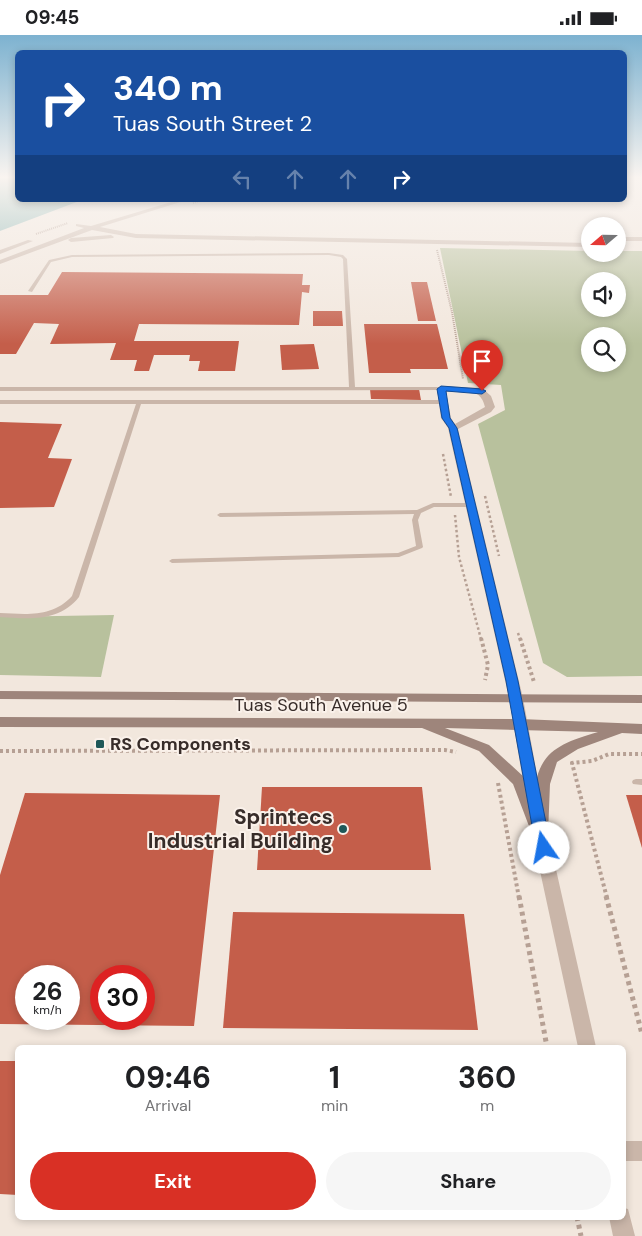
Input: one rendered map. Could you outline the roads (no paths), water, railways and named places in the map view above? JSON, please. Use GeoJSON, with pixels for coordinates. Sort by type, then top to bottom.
{"type":"FeatureCollection","features":[{"type":"Feature","properties":{"kind":"main road","name":"Tuas South Avenue 5"},"geometry":{"type":"LineString","coordinates":[[0,695],[642,699]]}},
{"type":"Feature","properties":{"kind":"main road","name":"Tuas South Avenue 5"},"geometry":{"type":"LineString","coordinates":[[0,722],[520,724],[642,729]]}},
{"type":"Feature","properties":{"kind":"main road"},"geometry":{"type":"LineString","coordinates":[[421,724],[484,748],[519,781],[540,834]]}},
{"type":"Feature","properties":{"kind":"main road"},"geometry":{"type":"LineString","coordinates":[[540,834],[544,779],[552,759],[562,751],[622,729]]}},
{"type":"Feature","properties":{"kind":"street"},"geometry":{"type":"LineString","coordinates":[[0,262],[32,248],[78,232]]}},
{"type":"Feature","properties":{"kind":"street"},"geometry":{"type":"LineString","coordinates":[[113,232],[136,236]]}},
{"type":"Feature","properties":{"kind":"street"},"geometry":{"type":"LineString","coordinates":[[251,232],[581,239]]}},
{"type":"Feature","properties":{"kind":"street"},"geometry":{"type":"LineString","coordinates":[[32,248],[76,239],[136,236],[581,245]]}},
{"type":"Feature","properties":{"kind":"street"},"geometry":{"type":"LineString","coordinates":[[0,252],[40,238]]}},
{"type":"Feature","properties":{"kind":"street"},"geometry":{"type":"LineString","coordinates":[[626,239],[642,239]]}},
{"type":"Feature","properties":{"kind":"street"},"geometry":{"type":"LineString","coordinates":[[626,246],[642,246]]}},
{"type":"Feature","properties":{"kind":"street"},"geometry":{"type":"LineString","coordinates":[[453,428],[488,410],[490,407],[487,396],[479,390],[441,389],[446,418],[453,428],[516,698],[540,834],[587,1045]]}},
{"type":"Feature","properties":{"kind":"street"},"geometry":{"type":"LineString","coordinates":[[626,1151],[642,1151]]}},
{"type":"Feature","properties":{"kind":"street"},"geometry":{"type":"LineString","coordinates":[[621,1220],[624,1236]]}},
{"type":"Feature","properties":{"kind":"lane"},"geometry":{"type":"LineString","coordinates":[[30,291],[50,261],[72,256],[329,254],[342,256],[345,259],[352,388]]}},
{"type":"Feature","properties":{"kind":"lane"},"geometry":{"type":"LineString","coordinates":[[0,389],[441,389]]}},
{"type":"Feature","properties":{"kind":"lane"},"geometry":{"type":"LineString","coordinates":[[0,401],[443,402]]}},
{"type":"Feature","properties":{"kind":"lane"},"geometry":{"type":"LineString","coordinates":[[0,615],[46,615],[70,605],[75,597],[139,401]]}},
{"type":"Feature","properties":{"kind":"lane"},"geometry":{"type":"LineString","coordinates":[[220,515],[418,512],[433,505],[471,505]]}},
{"type":"Feature","properties":{"kind":"lane"},"geometry":{"type":"LineString","coordinates":[[172,561],[399,555],[420,547],[415,520],[418,512]]}},
{"type":"Feature","properties":{"kind":"place","name":"RS Components"},"geometry":{"type":"Point","coordinates":[100,744]}},
{"type":"Feature","properties":{"kind":"place","name":"Sprintecs Industrial Building"},"geometry":{"type":"Point","coordinates":[343,829]}}]}
